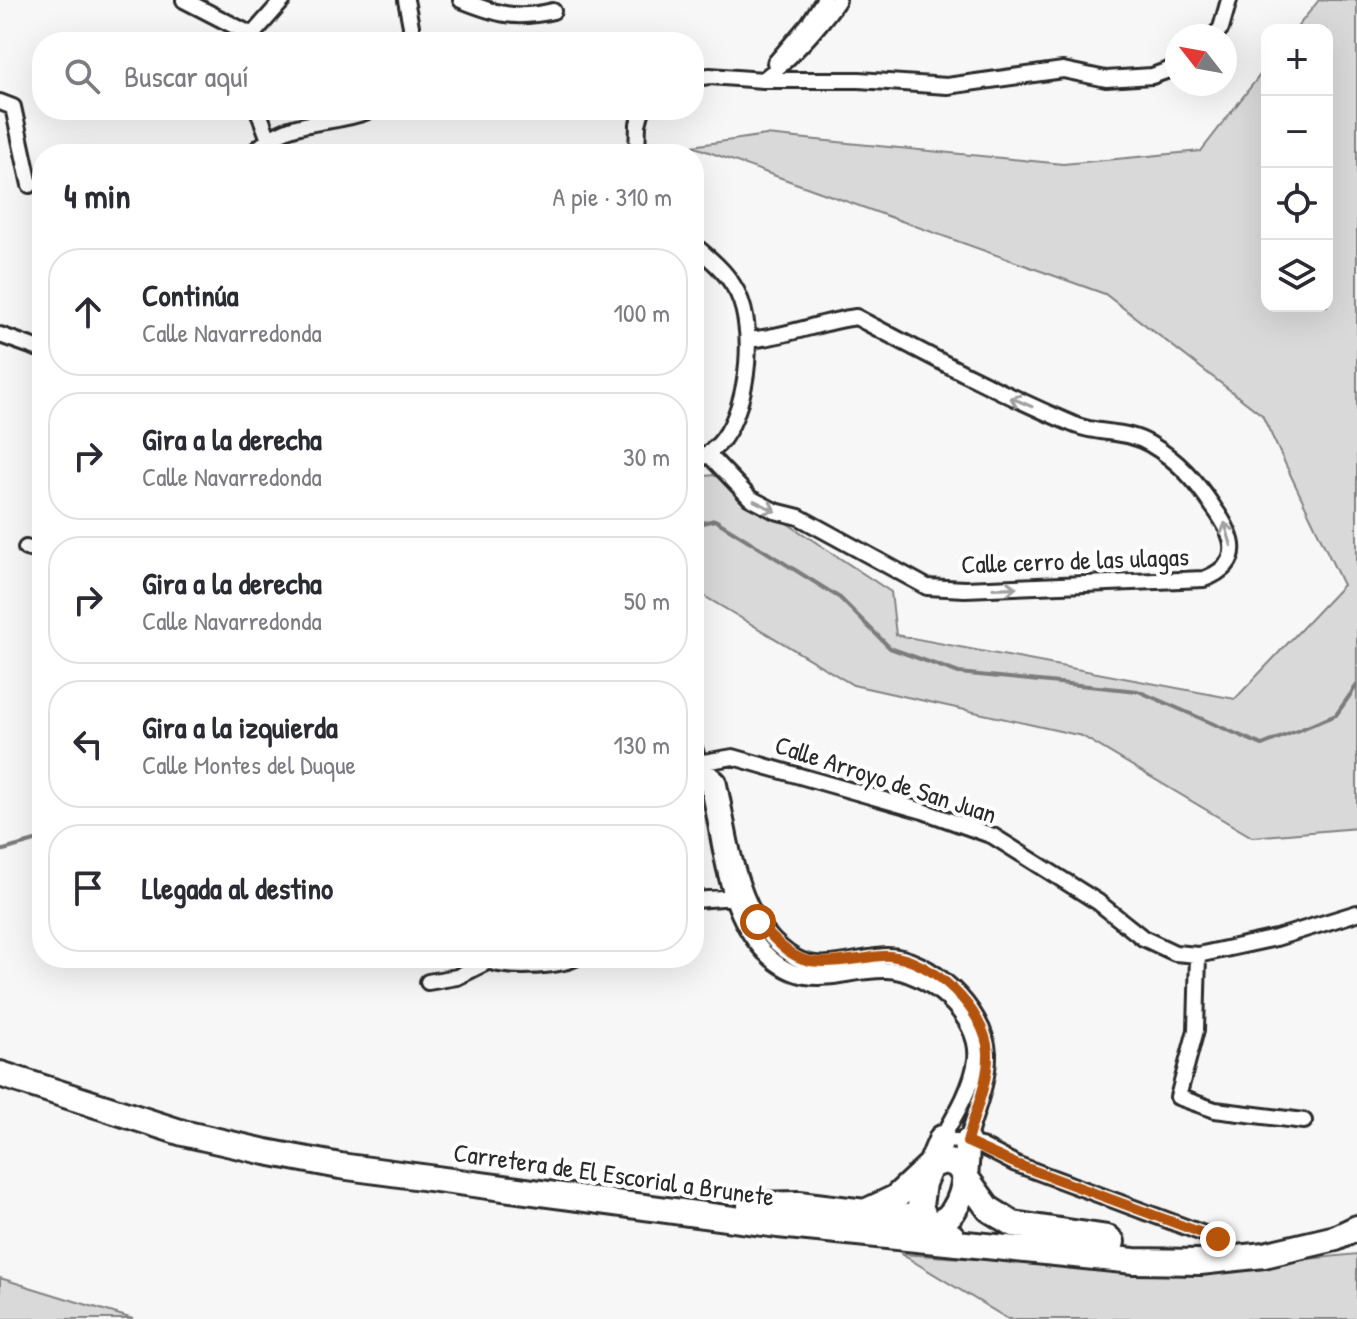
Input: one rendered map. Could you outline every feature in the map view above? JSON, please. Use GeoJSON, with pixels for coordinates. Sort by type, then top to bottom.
{"type":"FeatureCollection","features":[{"type":"Feature","properties":{"kind":"highway"},"geometry":{"type":"LineString","coordinates":[[0,1074],[183,1133],[310,1160],[437,1179]]}},
{"type":"Feature","properties":{"kind":"highway"},"geometry":{"type":"LineString","coordinates":[[928,1226],[920,1206],[928,1167],[942,1138]]}},
{"type":"Feature","properties":{"kind":"highway"},"geometry":{"type":"LineString","coordinates":[[778,1225],[785,1220],[916,1231],[946,1219],[959,1201],[965,1176],[967,1142]]}},
{"type":"Feature","properties":{"kind":"highway"},"geometry":{"type":"LineString","coordinates":[[867,1211],[895,1198],[928,1167],[944,1161],[956,1164],[989,1209],[1013,1224],[1108,1238],[1112,1242]]}},
{"type":"Feature","properties":{"kind":"highway","name":"Carretera de El Escorial a Brunete"},"geometry":{"type":"LineString","coordinates":[[437,1179],[574,1187],[928,1226],[1200,1250],[1262,1245],[1357,1221]]}},
{"type":"Feature","properties":{"kind":"highway","name":"Carretera de El Escorial a Brunete"},"geometry":{"type":"LineString","coordinates":[[437,1179],[778,1225],[1134,1261],[1200,1262],[1264,1255],[1336,1238],[1357,1228]]}},
{"type":"Feature","properties":{"kind":"highway"},"geometry":{"type":"LineString","coordinates":[[750,1205],[799,1204],[915,1218],[939,1234],[983,1239],[1005,1248]]}},
{"type":"Feature","properties":{"kind":"street"},"geometry":{"type":"LineString","coordinates":[[184,0],[241,32]]}},
{"type":"Feature","properties":{"kind":"street"},"geometry":{"type":"LineString","coordinates":[[257,32],[283,0]]}},
{"type":"Feature","properties":{"kind":"street"},"geometry":{"type":"LineString","coordinates":[[406,0],[411,32]]}},
{"type":"Feature","properties":{"kind":"street"},"geometry":{"type":"LineString","coordinates":[[461,0],[497,15],[529,16],[553,11]]}},
{"type":"Feature","properties":{"kind":"street"},"geometry":{"type":"LineString","coordinates":[[763,80],[824,0]]}},
{"type":"Feature","properties":{"kind":"street"},"geometry":{"type":"LineString","coordinates":[[763,80],[796,53],[838,0]]}},
{"type":"Feature","properties":{"kind":"street"},"geometry":{"type":"LineString","coordinates":[[1222,24],[1229,0]]}},
{"type":"Feature","properties":{"kind":"street"},"geometry":{"type":"LineString","coordinates":[[704,77],[859,80],[947,86],[1063,70],[1106,79],[1152,76],[1165,71]]}},
{"type":"Feature","properties":{"kind":"street"},"geometry":{"type":"LineString","coordinates":[[0,102],[13,107],[30,185]]}},
{"type":"Feature","properties":{"kind":"street"},"geometry":{"type":"LineString","coordinates":[[262,120],[268,137]]}},
{"type":"Feature","properties":{"kind":"street"},"geometry":{"type":"LineString","coordinates":[[261,144],[268,137],[318,120]]}},
{"type":"Feature","properties":{"kind":"street"},"geometry":{"type":"LineString","coordinates":[[637,144],[639,120]]}},
{"type":"Feature","properties":{"kind":"street"},"geometry":{"type":"LineString","coordinates":[[704,253],[734,286],[745,312],[748,340],[738,407],[722,441],[704,456]]}},
{"type":"Feature","properties":{"kind":"street","name":"Calle cerro de las ulagas"},"geometry":{"type":"LineString","coordinates":[[708,454],[750,498],[775,511],[799,517],[927,587],[965,589],[1204,579],[1225,568],[1232,558],[1233,542],[1226,523],[1203,490],[1184,468],[1132,434],[1083,428],[1016,400],[856,317],[833,320],[777,338],[748,340]]}},
{"type":"Feature","properties":{"kind":"street"},"geometry":{"type":"LineString","coordinates":[[0,335],[32,346]]}},
{"type":"Feature","properties":{"kind":"street"},"geometry":{"type":"LineString","coordinates":[[26,548],[32,550]]}},
{"type":"Feature","properties":{"kind":"street","name":"Calle Arroyo de San Juan"},"geometry":{"type":"LineString","coordinates":[[704,762],[733,757],[923,811],[993,836],[1098,902],[1143,938],[1175,953],[1198,955],[1276,938],[1357,913]]}},
{"type":"Feature","properties":{"kind":"street"},"geometry":{"type":"LineString","coordinates":[[704,768],[718,780],[738,897],[748,929],[766,953],[791,972],[819,978],[885,970],[912,974],[935,988],[958,1010],[974,1039],[976,1056],[973,1077],[942,1138],[967,1142],[1016,1164],[1218,1239]]}},
{"type":"Feature","properties":{"kind":"street"},"geometry":{"type":"LineString","coordinates":[[704,899],[738,897]]}},
{"type":"Feature","properties":{"kind":"street"},"geometry":{"type":"LineString","coordinates":[[738,897],[777,943],[798,960],[822,964],[889,956],[916,962],[943,979],[966,1003],[985,1035],[988,1055],[985,1079],[967,1142]]}},
{"type":"Feature","properties":{"kind":"street"},"geometry":{"type":"LineString","coordinates":[[1198,955],[1196,1030],[1178,1097],[1215,1110],[1304,1121]]}},
{"type":"Feature","properties":{"kind":"street"},"geometry":{"type":"LineString","coordinates":[[428,982],[457,977],[472,968]]}},
{"type":"Feature","properties":{"kind":"shaded area"},"geometry":{"type":"Polygon","coordinates":[[[1319,0],[1357,0],[1357,828],[1252,837],[1082,736],[853,685],[704,596],[704,476],[714,475],[891,592],[896,635],[1235,699],[1343,585],[1262,415],[1105,294],[704,150],[704,144],[766,135],[1063,164],[1201,151],[1261,74],[1261,312],[1333,312],[1333,24],[1300,24],[1319,0]]]}},
{"type":"Feature","properties":{"kind":"shaded area"},"geometry":{"type":"Polygon","coordinates":[[[901,1254],[1178,1272],[1357,1254],[1357,1319],[1008,1319],[901,1254]]]}},
{"type":"Feature","properties":{"kind":"shaded area"},"geometry":{"type":"Polygon","coordinates":[[[0,1278],[133,1319],[0,1319],[0,1278]]]}},
{"type":"Feature","properties":{"kind":"waterway"},"geometry":{"type":"LineString","coordinates":[[704,523],[715,520],[840,598],[890,648],[959,673],[1138,691],[1262,745],[1336,715],[1357,685]]}},
{"type":"Feature","properties":{"kind":"waterway"},"geometry":{"type":"LineString","coordinates":[[0,851],[32,842]]}},
{"type":"Feature","properties":{"kind":"route"},"geometry":{"type":"LineString","coordinates":[[758,922],[798,960],[822,964],[889,956],[916,962],[943,979],[966,1003],[985,1035],[988,1055],[985,1079],[967,1142],[1016,1164],[1218,1239]]}}]}
